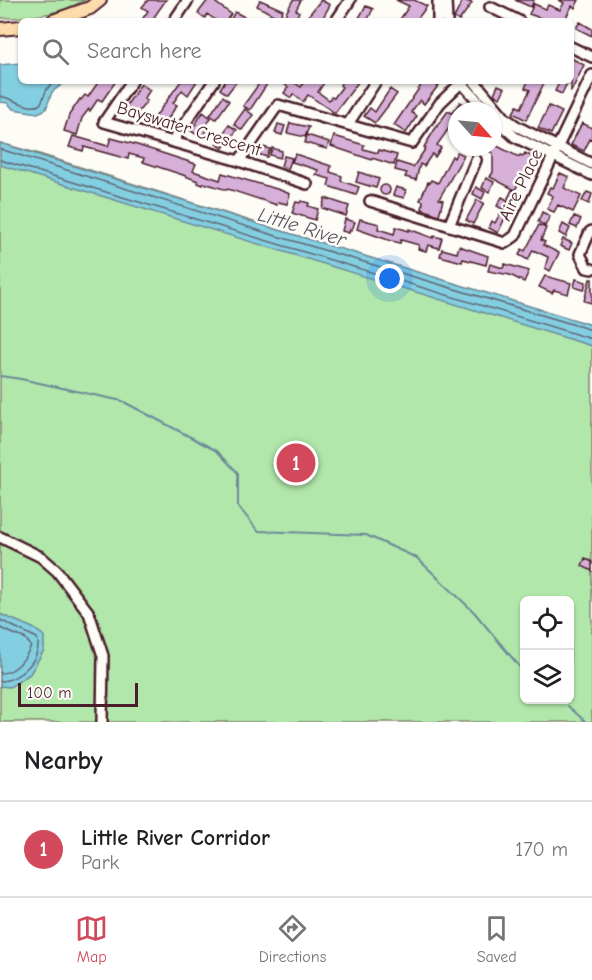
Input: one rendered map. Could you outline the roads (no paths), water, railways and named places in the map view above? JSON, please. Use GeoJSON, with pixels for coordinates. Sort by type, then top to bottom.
{"type":"FeatureCollection","features":[{"type":"Feature","properties":{"kind":"main road"},"geometry":{"type":"LineString","coordinates":[[62,18],[90,8],[100,0]]}},
{"type":"Feature","properties":{"kind":"main road"},"geometry":{"type":"LineString","coordinates":[[0,29],[18,27]]}},
{"type":"Feature","properties":{"kind":"street"},"geometry":{"type":"LineString","coordinates":[[176,18],[189,0]]}},
{"type":"Feature","properties":{"kind":"street"},"geometry":{"type":"LineString","coordinates":[[338,18],[350,0]]}},
{"type":"Feature","properties":{"kind":"street"},"geometry":{"type":"LineString","coordinates":[[438,0],[438,18]]}},
{"type":"Feature","properties":{"kind":"street"},"geometry":{"type":"LineString","coordinates":[[446,0],[447,18]]}},
{"type":"Feature","properties":{"kind":"street"},"geometry":{"type":"LineString","coordinates":[[490,7],[513,18]]}},
{"type":"Feature","properties":{"kind":"street"},"geometry":{"type":"LineString","coordinates":[[574,48],[592,57]]}},
{"type":"Feature","properties":{"kind":"street","name":"Aire Place"},"geometry":{"type":"LineString","coordinates":[[370,201],[505,243],[515,236],[592,75]]}},
{"type":"Feature","properties":{"kind":"street","name":"Bayswater Crescent"},"geometry":{"type":"LineString","coordinates":[[130,84],[104,122],[239,161],[308,184]]}},
{"type":"Feature","properties":{"kind":"street"},"geometry":{"type":"LineString","coordinates":[[173,141],[212,84]]}},
{"type":"Feature","properties":{"kind":"street"},"geometry":{"type":"LineString","coordinates":[[348,124],[374,84]]}},
{"type":"Feature","properties":{"kind":"street"},"geometry":{"type":"LineString","coordinates":[[239,161],[278,105],[412,143],[440,103],[460,84]]}},
{"type":"Feature","properties":{"kind":"street"},"geometry":{"type":"LineString","coordinates":[[464,84],[479,102]]}},
{"type":"Feature","properties":{"kind":"street"},"geometry":{"type":"LineString","coordinates":[[477,84],[505,118],[518,127],[592,164]]}},
{"type":"Feature","properties":{"kind":"street"},"geometry":{"type":"LineString","coordinates":[[502,125],[515,136],[592,175]]}},
{"type":"Feature","properties":{"kind":"street"},"geometry":{"type":"LineString","coordinates":[[449,226],[476,160]]}},
{"type":"Feature","properties":{"kind":"street"},"geometry":{"type":"LineString","coordinates":[[592,231],[580,254],[587,268],[592,269]]}},
{"type":"Feature","properties":{"kind":"street"},"geometry":{"type":"LineString","coordinates":[[0,537],[41,557],[57,571],[89,613],[103,656],[102,722]]}},
{"type":"Feature","properties":{"kind":"water"},"geometry":{"type":"Polygon","coordinates":[[[18,63],[18,84],[61,84],[52,92],[46,109],[38,113],[13,109],[8,103],[0,102],[0,65],[18,63]]]}},
{"type":"Feature","properties":{"kind":"water"},"geometry":{"type":"Polygon","coordinates":[[[0,143],[592,325],[592,346],[0,165],[0,143]]]}},
{"type":"Feature","properties":{"kind":"water"},"geometry":{"type":"Polygon","coordinates":[[[0,614],[33,628],[44,636],[44,650],[30,674],[10,687],[0,686],[0,614]]]}},
{"type":"Feature","properties":{"kind":"waterway"},"geometry":{"type":"LineString","coordinates":[[0,376],[122,401],[217,451],[238,473],[238,506],[258,531],[366,535],[417,558],[474,612],[520,667]]}},
{"type":"Feature","properties":{"kind":"waterway"},"geometry":{"type":"LineString","coordinates":[[568,706],[586,722]]}},
{"type":"Feature","properties":{"kind":"place","name":"Little River Corridor"},"geometry":{"type":"Point","coordinates":[296,463]}},
{"type":"Feature","properties":{"kind":"water label","name":"Little River"},"geometry":{"type":"Point","coordinates":[302,227]}}]}
